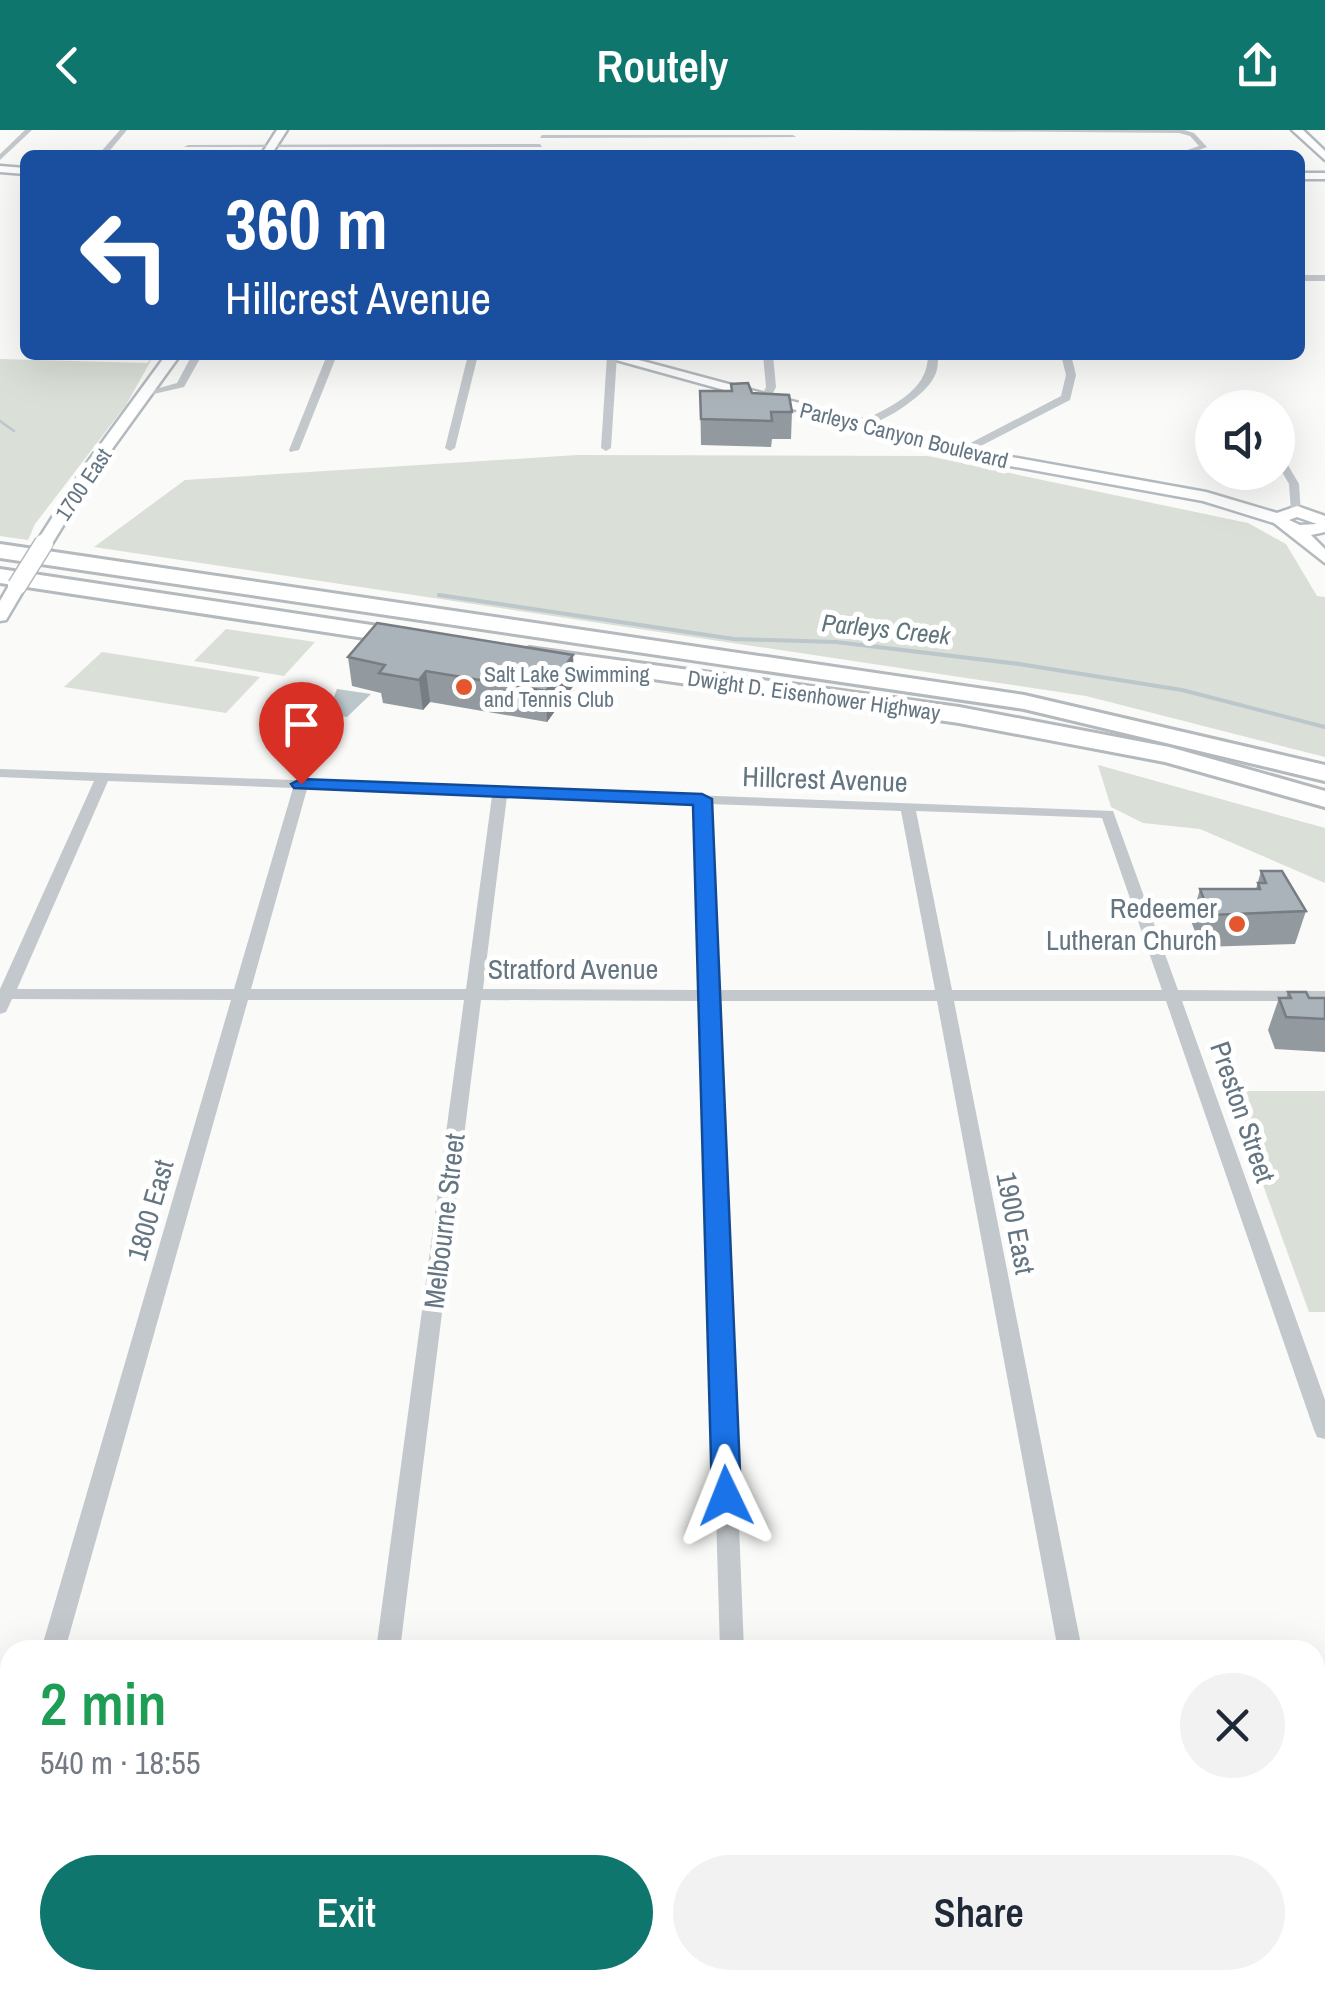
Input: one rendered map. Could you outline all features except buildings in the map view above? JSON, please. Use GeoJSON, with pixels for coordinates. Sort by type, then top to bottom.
{"type":"FeatureCollection","features":[{"type":"Feature","properties":{"kind":"highway","name":"Dwight D. Eisenhower Highway"},"geometry":{"type":"LineString","coordinates":[[0,551],[1024,702],[1325,773]]}},
{"type":"Feature","properties":{"kind":"highway"},"geometry":{"type":"LineString","coordinates":[[9,581],[444,643]]}},
{"type":"Feature","properties":{"kind":"highway","name":"Dwight D. Eisenhower Highway"},"geometry":{"type":"LineString","coordinates":[[500,651],[959,715],[1169,755],[1325,799]]}},
{"type":"Feature","properties":{"kind":"street"},"geometry":{"type":"LineString","coordinates":[[106,150],[124,130]]}},
{"type":"Feature","properties":{"kind":"street"},"geometry":{"type":"LineString","coordinates":[[830,130],[1183,131],[1203,147],[1194,150]]}},
{"type":"Feature","properties":{"kind":"street"},"geometry":{"type":"LineString","coordinates":[[1297,130],[1325,157]]}},
{"type":"Feature","properties":{"kind":"street"},"geometry":{"type":"LineString","coordinates":[[12,134],[27,132]]}},
{"type":"Feature","properties":{"kind":"street"},"geometry":{"type":"LineString","coordinates":[[0,164],[27,132]]}},
{"type":"Feature","properties":{"kind":"street"},"geometry":{"type":"LineString","coordinates":[[298,150],[793,133]]}},
{"type":"Feature","properties":{"kind":"street"},"geometry":{"type":"LineString","coordinates":[[188,147],[248,150]]}},
{"type":"Feature","properties":{"kind":"street","name":"1700 East"},"geometry":{"type":"LineString","coordinates":[[0,616],[9,581],[44,543],[92,466],[148,394],[169,360]]}},
{"type":"Feature","properties":{"kind":"street"},"geometry":{"type":"LineString","coordinates":[[148,394],[180,384],[195,360]]}},
{"type":"Feature","properties":{"kind":"street"},"geometry":{"type":"LineString","coordinates":[[294,450],[330,360]]}},
{"type":"Feature","properties":{"kind":"street"},"geometry":{"type":"LineString","coordinates":[[450,448],[471,360]]}},
{"type":"Feature","properties":{"kind":"street"},"geometry":{"type":"LineString","coordinates":[[606,448],[610,360]]}},
{"type":"Feature","properties":{"kind":"street","name":"Parleys Canyon Boulevard"},"geometry":{"type":"LineString","coordinates":[[624,360],[963,451],[1206,497],[1324,527]]}},
{"type":"Feature","properties":{"kind":"street"},"geometry":{"type":"LineString","coordinates":[[765,399],[771,386],[768,360]]}},
{"type":"Feature","properties":{"kind":"street"},"geometry":{"type":"LineString","coordinates":[[863,425],[925,384],[934,371],[934,360]]}},
{"type":"Feature","properties":{"kind":"street"},"geometry":{"type":"LineString","coordinates":[[963,451],[1066,398],[1072,375],[1068,360]]}},
{"type":"Feature","properties":{"kind":"street"},"geometry":{"type":"LineString","coordinates":[[1293,490],[1290,518],[1325,558]]}},
{"type":"Feature","properties":{"kind":"street","name":"Hillcrest Avenue"},"geometry":{"type":"LineString","coordinates":[[0,772],[1108,814]]}},
{"type":"Feature","properties":{"kind":"street"},"geometry":{"type":"LineString","coordinates":[[2,999],[103,776]]}},
{"type":"Feature","properties":{"kind":"street","name":"1800 East"},"geometry":{"type":"LineString","coordinates":[[56,1640],[301,784]]}},
{"type":"Feature","properties":{"kind":"street","name":"Melbourne Street"},"geometry":{"type":"LineString","coordinates":[[389,1640],[500,792]]}},
{"type":"Feature","properties":{"kind":"street"},"geometry":{"type":"LineString","coordinates":[[702,799],[732,1640]]}},
{"type":"Feature","properties":{"kind":"street","name":"1900 East"},"geometry":{"type":"LineString","coordinates":[[908,807],[1068,1640]]}},
{"type":"Feature","properties":{"kind":"street","name":"Preston Street"},"geometry":{"type":"LineString","coordinates":[[1108,814],[1325,1430]]}},
{"type":"Feature","properties":{"kind":"street","name":"Stratford Avenue"},"geometry":{"type":"LineString","coordinates":[[2,999],[1325,996]]}},
{"type":"Feature","properties":{"kind":"shaded area"},"geometry":{"type":"Polygon","coordinates":[[[0,359],[147,363],[151,360],[126,405],[35,524],[28,540],[0,536],[0,359]]]}},
{"type":"Feature","properties":{"kind":"shaded area"},"geometry":{"type":"Polygon","coordinates":[[[577,455],[928,456],[1248,523],[1286,544],[1317,596],[1325,597],[1325,757],[1086,696],[94,547],[185,480],[577,455]]]}},
{"type":"Feature","properties":{"kind":"shaded area"},"geometry":{"type":"Polygon","coordinates":[[[226,629],[315,642],[284,676],[194,661],[226,629]]]}},
{"type":"Feature","properties":{"kind":"shaded area"},"geometry":{"type":"Polygon","coordinates":[[[102,652],[260,677],[226,713],[64,687],[102,652]]]}},
{"type":"Feature","properties":{"kind":"shaded area"},"geometry":{"type":"Polygon","coordinates":[[[337,689],[371,694],[347,717],[300,709],[309,699],[332,702],[337,689]]]}},
{"type":"Feature","properties":{"kind":"shaded area"},"geometry":{"type":"Polygon","coordinates":[[[1098,765],[1325,828],[1325,883],[1200,829],[1143,823],[1111,807],[1098,765]]]}},
{"type":"Feature","properties":{"kind":"shaded area"},"geometry":{"type":"Polygon","coordinates":[[[1229,1091],[1325,1091],[1325,1312],[1309,1312],[1229,1091]]]}},
{"type":"Feature","properties":{"kind":"waterway","name":"Parleys Creek"},"geometry":{"type":"LineString","coordinates":[[0,421],[14,431]]}},
{"type":"Feature","properties":{"kind":"waterway","name":"Parleys Creek"},"geometry":{"type":"LineString","coordinates":[[439,595],[734,639],[836,642],[1019,664],[1182,690],[1325,727]]}},
{"type":"Feature","properties":{"kind":"place","name":"Salt Lake Swimming and Tennis Club"},"geometry":{"type":"Point","coordinates":[464,687]}},
{"type":"Feature","properties":{"kind":"place","name":"Redeemer Lutheran Church"},"geometry":{"type":"Point","coordinates":[1237,924]}},
{"type":"Feature","properties":{"kind":"route"},"geometry":{"type":"LineString","coordinates":[[301,784],[702,799],[726,1496]]}}]}
